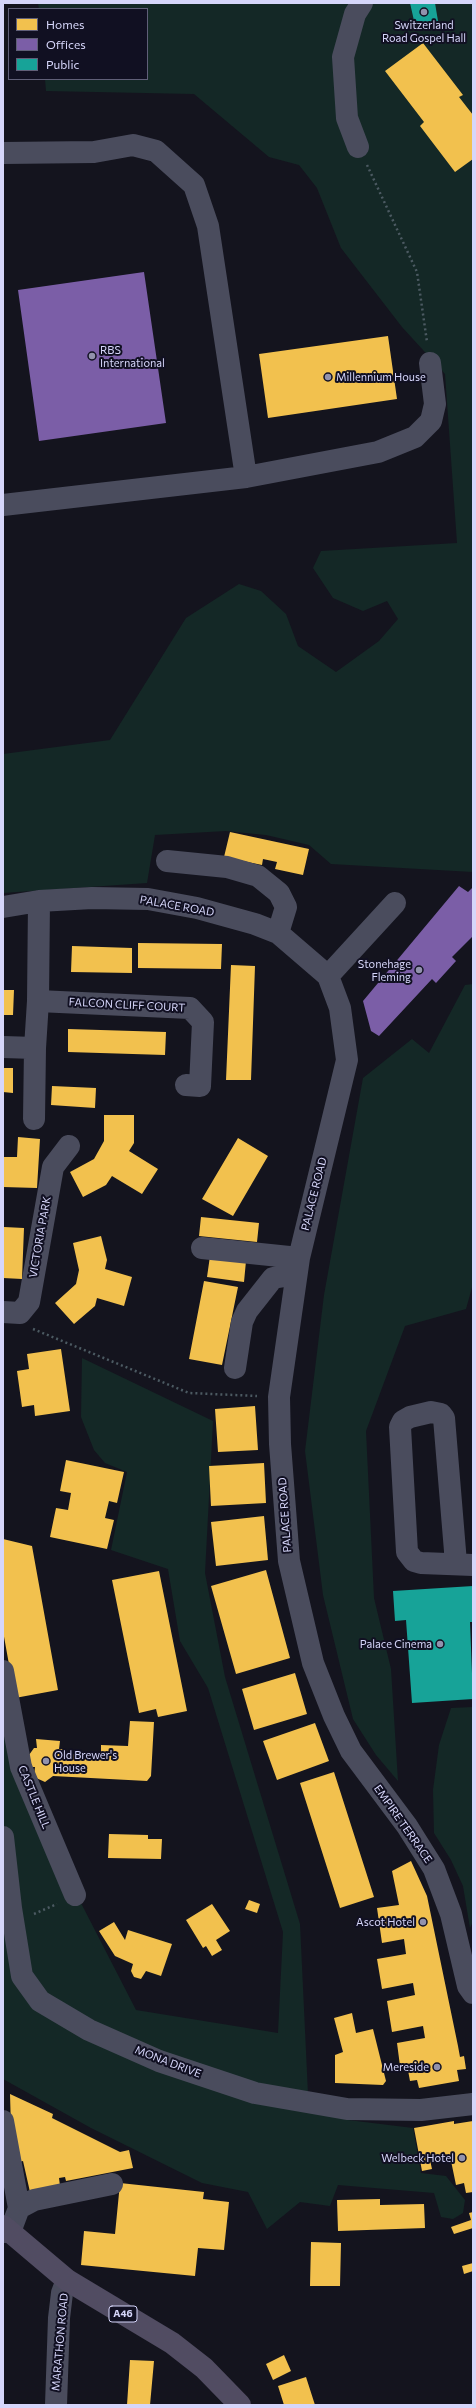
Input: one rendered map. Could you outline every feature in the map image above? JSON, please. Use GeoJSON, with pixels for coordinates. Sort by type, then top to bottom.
{"type":"FeatureCollection","features":[{"type":"Feature","properties":{"kind":"main road","name":"A46"},"geometry":{"type":"LineString","coordinates":[[5,2230],[67,2280],[172,2343],[204,2368],[240,2405]]}},
{"type":"Feature","properties":{"kind":"street"},"geometry":{"type":"LineString","coordinates":[[358,147],[347,118],[343,57],[355,14],[362,3]]}},
{"type":"Feature","properties":{"kind":"street"},"geometry":{"type":"LineString","coordinates":[[3,153],[94,152],[133,145],[156,151],[194,185],[208,226],[246,477]]}},
{"type":"Feature","properties":{"kind":"street"},"geometry":{"type":"LineString","coordinates":[[3,505],[246,477],[378,452],[416,437],[431,420],[434,404],[430,363]]}},
{"type":"Feature","properties":{"kind":"street"},"geometry":{"type":"LineString","coordinates":[[167,861],[228,867],[258,876],[279,893],[286,907],[278,933]]}},
{"type":"Feature","properties":{"kind":"street","name":"PALACE ROAD"},"geometry":{"type":"LineString","coordinates":[[3,907],[39,901],[92,898],[148,899],[197,908],[255,924],[278,933],[328,976],[340,1008],[342,1034],[347,1060],[343,1083],[297,1266],[279,1397],[280,1444],[289,1561],[313,1663],[351,1751]]}},
{"type":"Feature","properties":{"kind":"street"},"geometry":{"type":"LineString","coordinates":[[34,1119],[35,1048],[38,1001],[39,901]]}},
{"type":"Feature","properties":{"kind":"street"},"geometry":{"type":"LineString","coordinates":[[328,976],[395,903]]}},
{"type":"Feature","properties":{"kind":"street","name":"FALCON CLIFF COURT"},"geometry":{"type":"LineString","coordinates":[[38,1001],[190,1008],[203,1022],[200,1086],[186,1084]]}},
{"type":"Feature","properties":{"kind":"street"},"geometry":{"type":"LineString","coordinates":[[3,1047],[35,1048]]}},
{"type":"Feature","properties":{"kind":"street","name":"VICTORIA PARK"},"geometry":{"type":"LineString","coordinates":[[12,1312],[29,1302],[53,1167],[69,1146]]}},
{"type":"Feature","properties":{"kind":"street"},"geometry":{"type":"LineString","coordinates":[[202,1248],[297,1266]]}},
{"type":"Feature","properties":{"kind":"street"},"geometry":{"type":"LineString","coordinates":[[235,1368],[242,1322],[247,1311],[273,1278],[297,1266]]}},
{"type":"Feature","properties":{"kind":"street"},"geometry":{"type":"LineString","coordinates":[[431,1412],[441,1414],[444,1418],[464,1564],[420,1563],[414,1561],[407,1552],[400,1427],[403,1421],[410,1417],[431,1412]]}},
{"type":"Feature","properties":{"kind":"street","name":"CASTLE HILL"},"geometry":{"type":"LineString","coordinates":[[3,1672],[21,1767],[75,1895]]}},
{"type":"Feature","properties":{"kind":"street","name":"EMPIRE TERRACE"},"geometry":{"type":"LineString","coordinates":[[351,1751],[407,1826],[434,1869],[450,1914],[468,1986],[473,1993]]}},
{"type":"Feature","properties":{"kind":"street","name":"MONA DRIVE"},"geometry":{"type":"LineString","coordinates":[[3,1837],[11,1908],[22,1976],[40,2001],[89,2030],[159,2061],[255,2093],[347,2109],[421,2110],[473,2104]]}},
{"type":"Feature","properties":{"kind":"street"},"geometry":{"type":"LineString","coordinates":[[3,2121],[19,2208]]}},
{"type":"Feature","properties":{"kind":"street"},"geometry":{"type":"LineString","coordinates":[[5,2230],[19,2208],[34,2200],[112,2184]]}},
{"type":"Feature","properties":{"kind":"street","name":"MARATHON ROAD"},"geometry":{"type":"LineString","coordinates":[[56,2405],[62,2293],[67,2280]]}},
{"type":"Feature","properties":{"kind":"path"},"geometry":{"type":"LineString","coordinates":[[358,147],[382,194],[417,272],[430,363]]}},
{"type":"Feature","properties":{"kind":"path"},"geometry":{"type":"LineString","coordinates":[[12,1312],[25,1326],[189,1393],[279,1397]]}},
{"type":"Feature","properties":{"kind":"green space"},"geometry":{"type":"Polygon","coordinates":[[[38,3],[473,3],[473,872],[331,864],[309,845],[266,835],[226,831],[155,835],[147,883],[3,893],[3,754],[110,740],[186,618],[239,584],[261,591],[286,614],[298,646],[336,672],[379,641],[398,619],[387,601],[363,611],[333,598],[313,568],[321,551],[457,543],[445,374],[402,327],[341,248],[317,188],[299,165],[269,157],[194,94],[46,91],[45,80],[148,80],[148,8],[39,8],[38,3]]]}},
{"type":"Feature","properties":{"kind":"green space"},"geometry":{"type":"Polygon","coordinates":[[[473,984],[473,1284],[466,1309],[405,1326],[366,1431],[374,1598],[391,1669],[398,1781],[376,1755],[353,1719],[323,1595],[305,1451],[324,1295],[363,1078],[412,1039],[429,1053],[465,985],[473,984]]]}},
{"type":"Feature","properties":{"kind":"green space"},"geometry":{"type":"Polygon","coordinates":[[[82,1358],[213,1421],[205,1573],[225,1677],[300,1924],[308,2094],[348,2120],[413,2128],[421,2173],[446,2176],[465,2200],[463,2213],[453,2219],[441,2217],[434,2193],[338,2185],[330,2206],[300,2202],[267,2229],[248,2192],[202,2183],[91,2128],[3,2079],[3,1722],[11,1767],[136,2010],[278,2033],[283,1932],[208,1688],[180,1641],[168,1569],[111,1550],[127,1472],[105,1463],[94,1450],[81,1417],[82,1358]]]}},
{"type":"Feature","properties":{"kind":"green space"},"geometry":{"type":"Polygon","coordinates":[[[473,1707],[473,1921],[470,1928],[463,1886],[451,1860],[434,1833],[433,1790],[439,1745],[451,1708],[473,1707]]]}},
{"type":"Feature","properties":{"kind":"building: Homes"},"geometry":{"type":"Polygon","coordinates":[[[423,43],[463,95],[459,97],[473,115],[473,159],[455,172],[420,126],[424,122],[385,71],[423,43]]]}},
{"type":"Feature","properties":{"kind":"building: Homes","name":"Millennium House"},"geometry":{"type":"Polygon","coordinates":[[[388,336],[397,399],[268,418],[259,354],[388,336]]]}},
{"type":"Feature","properties":{"kind":"building: Homes"},"geometry":{"type":"Polygon","coordinates":[[[230,832],[309,849],[303,875],[275,869],[277,862],[263,859],[262,865],[224,857],[230,832]]]}},
{"type":"Feature","properties":{"kind":"building: Homes"},"geometry":{"type":"Polygon","coordinates":[[[138,943],[222,944],[221,969],[138,968],[138,943]]]}},
{"type":"Feature","properties":{"kind":"building: Homes"},"geometry":{"type":"Polygon","coordinates":[[[72,946],[132,948],[132,973],[71,972],[72,946]]]}},
{"type":"Feature","properties":{"kind":"building: Homes"},"geometry":{"type":"Polygon","coordinates":[[[231,965],[255,966],[251,1080],[226,1080],[231,965]]]}},
{"type":"Feature","properties":{"kind":"building: Homes"},"geometry":{"type":"Polygon","coordinates":[[[3,990],[14,990],[13,1015],[3,1015],[3,990]]]}},
{"type":"Feature","properties":{"kind":"building: Homes"},"geometry":{"type":"Polygon","coordinates":[[[68,1029],[166,1032],[165,1055],[68,1052],[68,1029]]]}},
{"type":"Feature","properties":{"kind":"building: Homes"},"geometry":{"type":"Polygon","coordinates":[[[3,1068],[13,1068],[13,1093],[3,1092],[3,1068]]]}},
{"type":"Feature","properties":{"kind":"building: Homes"},"geometry":{"type":"Polygon","coordinates":[[[52,1086],[96,1088],[95,1108],[51,1105],[52,1086]]]}},
{"type":"Feature","properties":{"kind":"building: Homes"},"geometry":{"type":"Polygon","coordinates":[[[104,1115],[134,1115],[134,1143],[129,1151],[158,1169],[142,1194],[112,1176],[106,1185],[83,1197],[70,1172],[94,1159],[104,1141],[104,1115]]]}},
{"type":"Feature","properties":{"kind":"building: Homes"},"geometry":{"type":"Polygon","coordinates":[[[18,1137],[40,1139],[37,1188],[3,1187],[3,1157],[17,1157],[18,1137]]]}},
{"type":"Feature","properties":{"kind":"building: Homes"},"geometry":{"type":"Polygon","coordinates":[[[238,1138],[268,1156],[233,1216],[202,1199],[238,1138]]]}},
{"type":"Feature","properties":{"kind":"building: Homes"},"geometry":{"type":"Polygon","coordinates":[[[201,1217],[259,1223],[257,1242],[199,1236],[201,1217]]]}},
{"type":"Feature","properties":{"kind":"building: Homes"},"geometry":{"type":"Polygon","coordinates":[[[4,1227],[24,1228],[22,1279],[3,1278],[4,1227]]]}},
{"type":"Feature","properties":{"kind":"building: Homes"},"geometry":{"type":"Polygon","coordinates":[[[101,1236],[107,1260],[105,1269],[132,1277],[124,1306],[97,1298],[95,1306],[74,1324],[55,1303],[76,1284],[79,1270],[73,1243],[101,1236]]]}},
{"type":"Feature","properties":{"kind":"building: Homes"},"geometry":{"type":"Polygon","coordinates":[[[210,1256],[246,1261],[244,1282],[207,1277],[210,1256]]]}},
{"type":"Feature","properties":{"kind":"building: Homes"},"geometry":{"type":"Polygon","coordinates":[[[204,1281],[238,1287],[222,1365],[189,1359],[204,1281]]]}},
{"type":"Feature","properties":{"kind":"building: Homes"},"geometry":{"type":"Polygon","coordinates":[[[61,1349],[70,1411],[35,1416],[34,1405],[22,1407],[17,1371],[29,1369],[27,1354],[61,1349]]]}},
{"type":"Feature","properties":{"kind":"building: Homes"},"geometry":{"type":"Polygon","coordinates":[[[255,1406],[258,1450],[218,1452],[215,1409],[255,1406]]]}},
{"type":"Feature","properties":{"kind":"building: Homes"},"geometry":{"type":"Polygon","coordinates":[[[66,1460],[124,1472],[117,1503],[109,1501],[105,1518],[114,1520],[107,1549],[50,1537],[56,1508],[68,1510],[71,1493],[60,1491],[66,1460]]]}},
{"type":"Feature","properties":{"kind":"building: Homes"},"geometry":{"type":"Polygon","coordinates":[[[264,1463],[266,1503],[211,1506],[209,1466],[264,1463]]]}},
{"type":"Feature","properties":{"kind":"building: Homes"},"geometry":{"type":"Polygon","coordinates":[[[264,1516],[268,1560],[216,1566],[211,1522],[264,1516]]]}},
{"type":"Feature","properties":{"kind":"building: Homes"},"geometry":{"type":"Polygon","coordinates":[[[3,1539],[32,1546],[58,1690],[15,1698],[3,1631],[3,1539]]]}},
{"type":"Feature","properties":{"kind":"building: Homes"},"geometry":{"type":"Polygon","coordinates":[[[266,1570],[290,1658],[236,1674],[211,1586],[266,1570]]]}},
{"type":"Feature","properties":{"kind":"building: Homes"},"geometry":{"type":"Polygon","coordinates":[[[159,1571],[187,1711],[158,1717],[156,1709],[139,1713],[112,1580],[159,1571]]]}},
{"type":"Feature","properties":{"kind":"building: Homes"},"geometry":{"type":"Polygon","coordinates":[[[295,1673],[307,1714],[254,1730],[242,1689],[295,1673]]]}},
{"type":"Feature","properties":{"kind":"building: Homes"},"geometry":{"type":"Polygon","coordinates":[[[130,1721],[154,1722],[151,1776],[147,1781],[53,1776],[45,1782],[34,1777],[35,1767],[32,1767],[29,1755],[34,1748],[37,1748],[36,1739],[60,1741],[59,1749],[64,1749],[64,1754],[101,1755],[101,1745],[128,1746],[130,1721]]]}},
{"type":"Feature","properties":{"kind":"building: Homes"},"geometry":{"type":"Polygon","coordinates":[[[315,1723],[329,1761],[277,1780],[263,1741],[315,1723]]]}},
{"type":"Feature","properties":{"kind":"building: Homes"},"geometry":{"type":"Polygon","coordinates":[[[334,1772],[374,1897],[340,1908],[300,1783],[334,1772]]]}},
{"type":"Feature","properties":{"kind":"building: Homes"},"geometry":{"type":"Polygon","coordinates":[[[109,1834],[148,1835],[148,1839],[162,1839],[161,1859],[108,1858],[109,1834]]]}},
{"type":"Feature","properties":{"kind":"building: Homes"},"geometry":{"type":"Polygon","coordinates":[[[411,1861],[427,1896],[460,2057],[464,2056],[466,2069],[457,2070],[459,2081],[419,2088],[417,2080],[410,2081],[407,2065],[400,2066],[397,2043],[425,2038],[423,2026],[392,2032],[387,2001],[415,1995],[413,1983],[382,1989],[377,1959],[406,1954],[404,1939],[382,1943],[377,1908],[399,1905],[392,1871],[411,1861]]]}},
{"type":"Feature","properties":{"kind":"building: Homes"},"geometry":{"type":"Polygon","coordinates":[[[249,1900],[260,1904],[257,1913],[245,1909],[249,1900]]]}},
{"type":"Feature","properties":{"kind":"building: Homes"},"geometry":{"type":"Polygon","coordinates":[[[212,1904],[230,1931],[216,1940],[222,1950],[212,1956],[206,1946],[203,1948],[186,1920],[212,1904]]]}},
{"type":"Feature","properties":{"kind":"building: Homes"},"geometry":{"type":"Polygon","coordinates":[[[114,1922],[125,1940],[128,1930],[172,1944],[161,1976],[146,1971],[141,1979],[134,1977],[131,1971],[133,1964],[115,1956],[99,1931],[114,1922]]]}},
{"type":"Feature","properties":{"kind":"building: Homes"},"geometry":{"type":"Polygon","coordinates":[[[352,2013],[356,2033],[373,2029],[386,2081],[383,2085],[335,2083],[335,2055],[343,2052],[334,2018],[352,2013]]]}},
{"type":"Feature","properties":{"kind":"building: Homes"},"geometry":{"type":"Polygon","coordinates":[[[10,2094],[53,2114],[52,2118],[120,2152],[129,2150],[133,2168],[66,2181],[65,2177],[59,2178],[60,2186],[30,2192],[23,2161],[19,2162],[11,2128],[10,2094]]]}},
{"type":"Feature","properties":{"kind":"building: Homes","name":"Welbeck Hotel"},"geometry":{"type":"Polygon","coordinates":[[[454,2121],[454,2124],[473,2121],[473,2192],[466,2193],[464,2183],[456,2185],[450,2156],[430,2160],[432,2169],[422,2171],[414,2128],[454,2121]]]}},
{"type":"Feature","properties":{"kind":"building: Homes"},"geometry":{"type":"Polygon","coordinates":[[[120,2183],[204,2192],[203,2199],[229,2202],[224,2250],[198,2248],[195,2276],[81,2265],[84,2231],[115,2234],[120,2183]]]}},
{"type":"Feature","properties":{"kind":"building: Homes"},"geometry":{"type":"Polygon","coordinates":[[[380,2199],[380,2205],[424,2204],[425,2228],[338,2231],[337,2200],[380,2199]]]}},
{"type":"Feature","properties":{"kind":"building: Homes"},"geometry":{"type":"Polygon","coordinates":[[[473,2212],[473,2228],[454,2234],[451,2227],[471,2220],[469,2213],[473,2212]]]}},
{"type":"Feature","properties":{"kind":"building: Homes"},"geometry":{"type":"Polygon","coordinates":[[[311,2242],[341,2243],[340,2286],[310,2286],[311,2242]]]}},
{"type":"Feature","properties":{"kind":"building: Homes"},"geometry":{"type":"Polygon","coordinates":[[[473,2263],[473,2271],[464,2274],[462,2266],[473,2263]]]}},
{"type":"Feature","properties":{"kind":"building: Homes"},"geometry":{"type":"Polygon","coordinates":[[[284,2355],[291,2371],[273,2380],[266,2364],[284,2355]]]}},
{"type":"Feature","properties":{"kind":"building: Homes"},"geometry":{"type":"Polygon","coordinates":[[[130,2360],[154,2361],[150,2405],[127,2405],[130,2360]]]}},
{"type":"Feature","properties":{"kind":"building: Homes"},"geometry":{"type":"Polygon","coordinates":[[[306,2377],[315,2405],[284,2405],[278,2386],[306,2377]]]}},
{"type":"Feature","properties":{"kind":"building: Offices","name":"RBS International"},"geometry":{"type":"Polygon","coordinates":[[[144,272],[166,423],[39,441],[18,290],[144,272]]]}},
{"type":"Feature","properties":{"kind":"building: Offices","name":"Stonehage Fleming"},"geometry":{"type":"Polygon","coordinates":[[[459,886],[468,892],[473,887],[473,936],[452,957],[456,961],[436,983],[432,979],[379,1036],[371,1031],[363,1001],[459,886]]]}},
{"type":"Feature","properties":{"kind":"building: Public","name":"Switzerland Road Gospel Hall"},"geometry":{"type":"Polygon","coordinates":[[[410,3],[435,3],[438,21],[415,25],[410,3]]]}},
{"type":"Feature","properties":{"kind":"building: Public","name":"Palace Cinema"},"geometry":{"type":"Polygon","coordinates":[[[473,1586],[473,1622],[470,1622],[473,1699],[412,1703],[406,1620],[395,1621],[393,1591],[473,1586]]]}},
{"type":"Feature","properties":{"kind":"place","name":"Switzerland Road Gospel Hall"},"geometry":{"type":"Point","coordinates":[424,12]}},
{"type":"Feature","properties":{"kind":"place","name":"RBS International"},"geometry":{"type":"Point","coordinates":[92,356]}},
{"type":"Feature","properties":{"kind":"place","name":"Millennium House"},"geometry":{"type":"Point","coordinates":[328,377]}},
{"type":"Feature","properties":{"kind":"place","name":"Stonehage Fleming"},"geometry":{"type":"Point","coordinates":[419,970]}},
{"type":"Feature","properties":{"kind":"place","name":"Palace Cinema"},"geometry":{"type":"Point","coordinates":[440,1644]}},
{"type":"Feature","properties":{"kind":"place","name":"Old Brewer's House"},"geometry":{"type":"Point","coordinates":[46,1761]}},
{"type":"Feature","properties":{"kind":"place","name":"Ascot Hotel"},"geometry":{"type":"Point","coordinates":[423,1922]}},
{"type":"Feature","properties":{"kind":"place","name":"Mereside"},"geometry":{"type":"Point","coordinates":[437,2067]}},
{"type":"Feature","properties":{"kind":"place","name":"Welbeck Hotel"},"geometry":{"type":"Point","coordinates":[462,2158]}}]}
